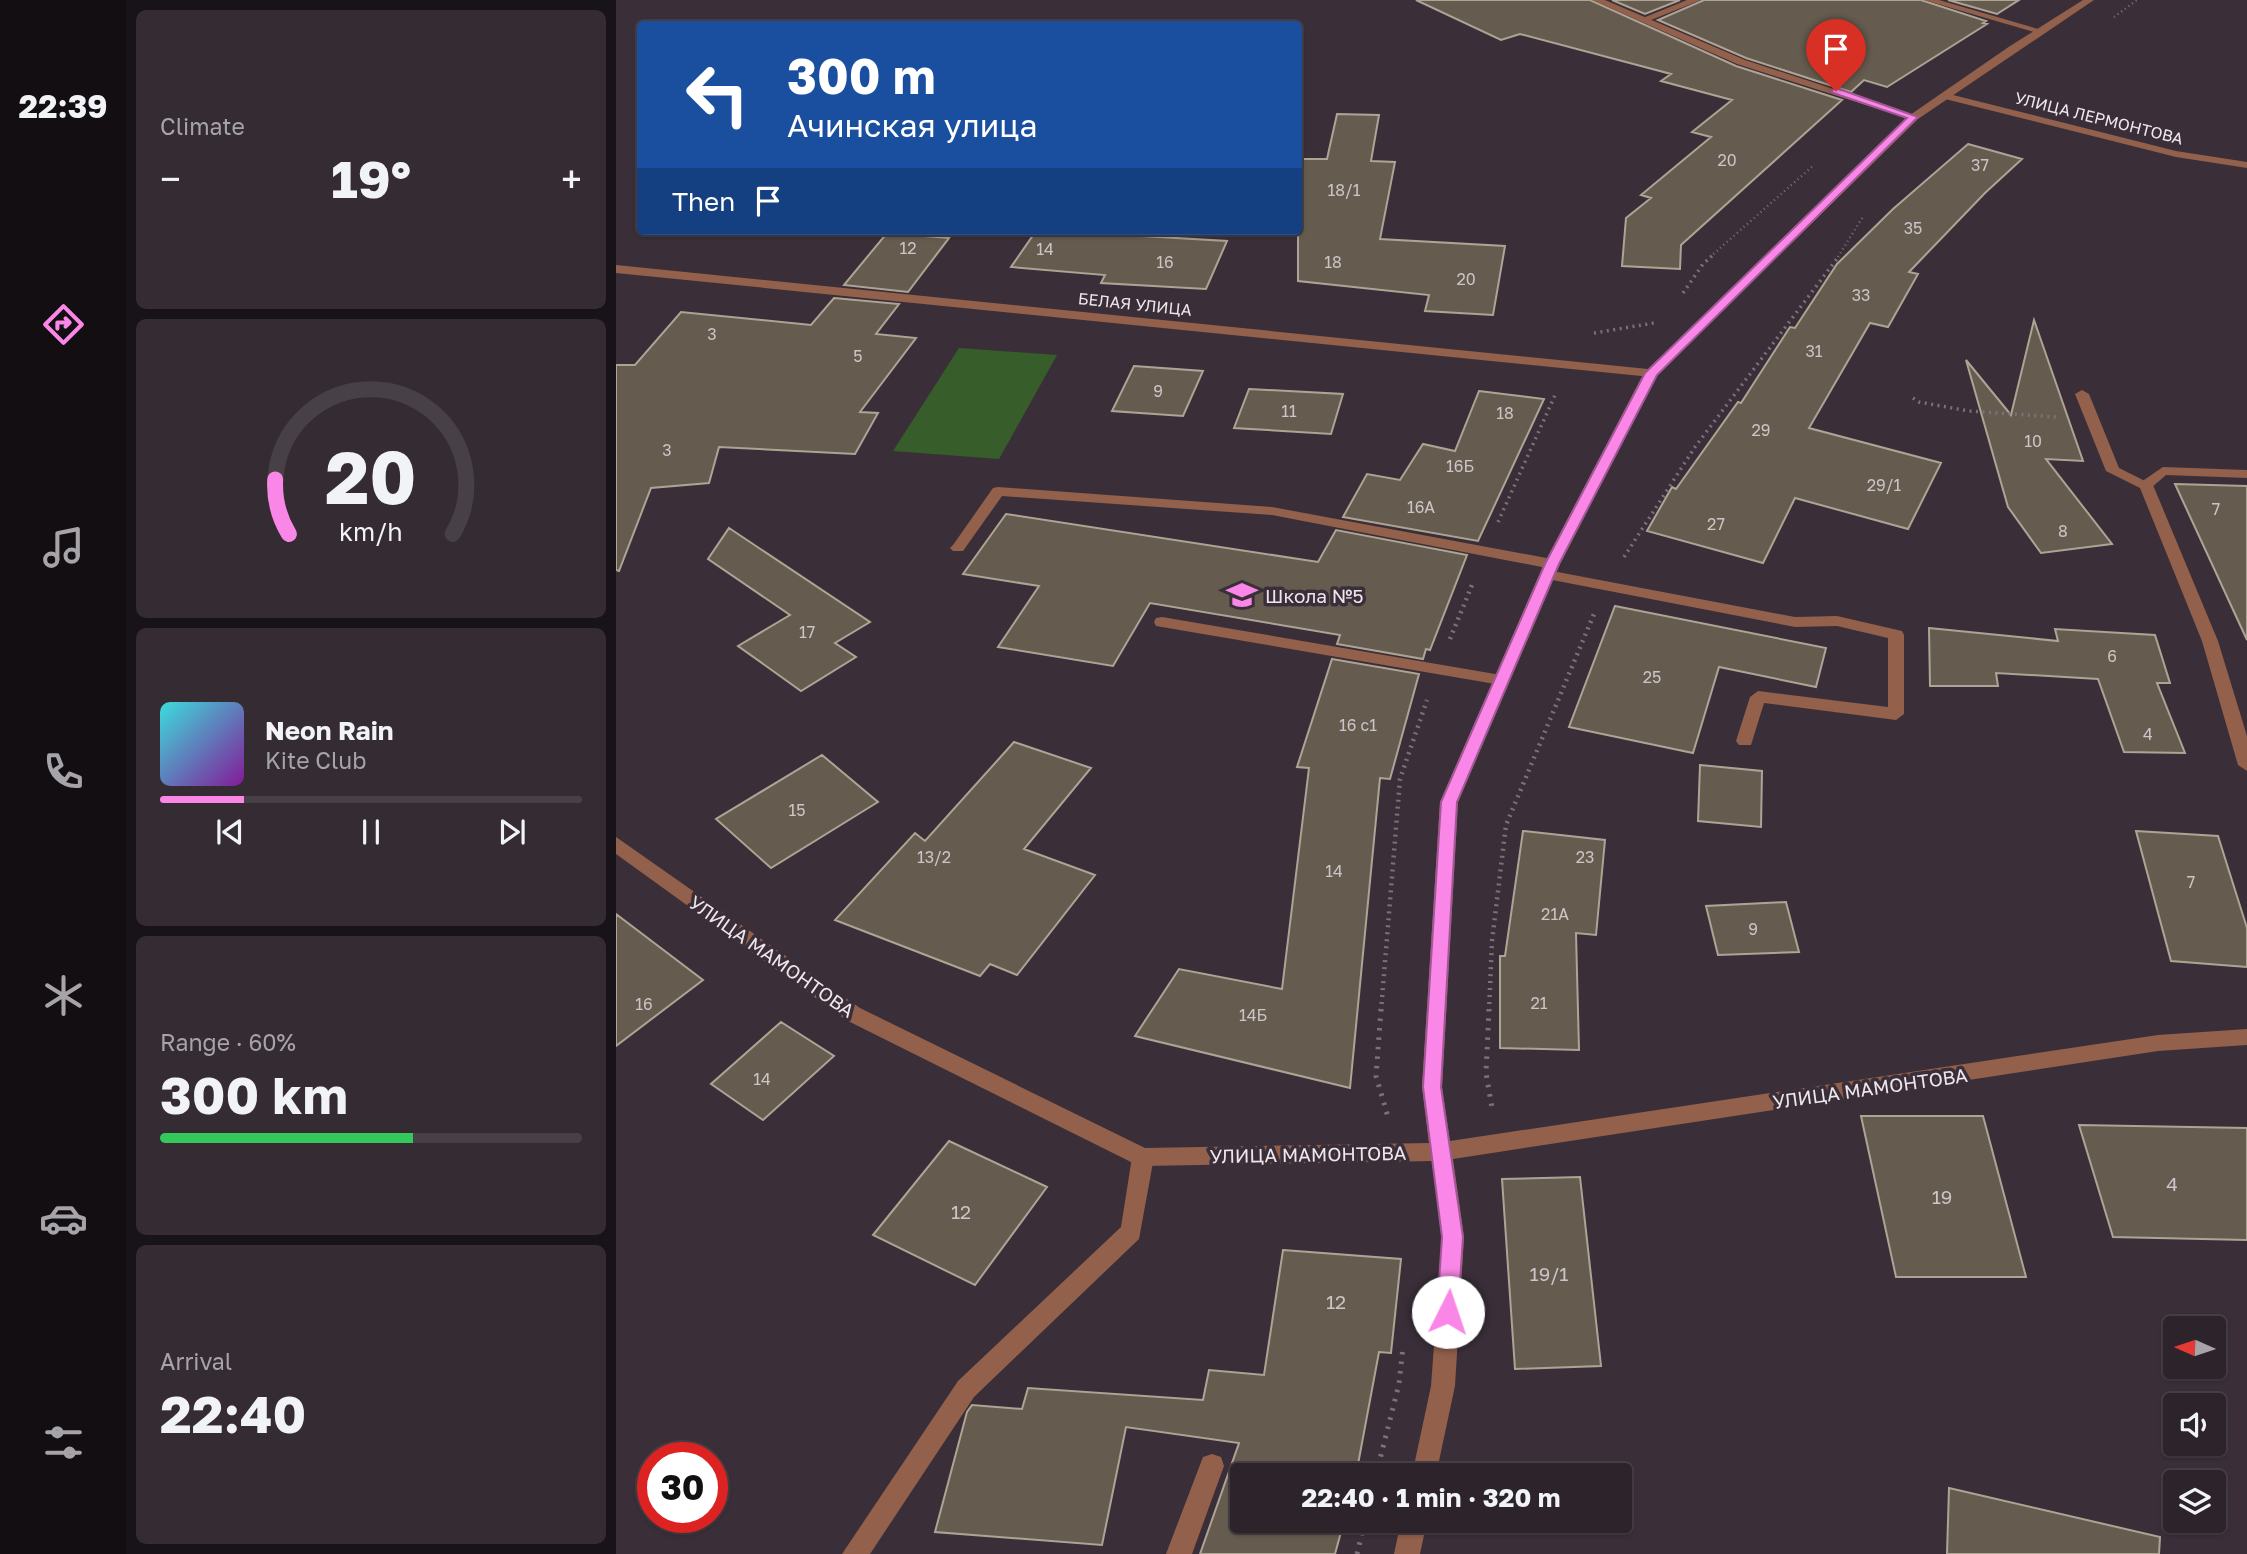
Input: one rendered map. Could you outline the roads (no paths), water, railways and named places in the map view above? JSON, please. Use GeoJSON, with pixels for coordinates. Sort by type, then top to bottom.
{"type":"FeatureCollection","features":[{"type":"Feature","properties":{"kind":"street"},"geometry":{"type":"LineString","coordinates":[[1597,0],[1741,62],[1914,117]]}},
{"type":"Feature","properties":{"kind":"street"},"geometry":{"type":"LineString","coordinates":[[1643,20],[1696,0]]}},
{"type":"Feature","properties":{"kind":"street"},"geometry":{"type":"LineString","coordinates":[[1929,0],[2040,31]]}},
{"type":"Feature","properties":{"kind":"street"},"geometry":{"type":"LineString","coordinates":[[1427,1463],[1443,1386],[1452,1237],[1432,1087],[1449,802],[1549,570],[1651,373],[1914,117],[2089,0]]}},
{"type":"Feature","properties":{"kind":"street","name":"УЛИЦА ЛЕРМОНТОВА"},"geometry":{"type":"LineString","coordinates":[[1945,96],[2176,154],[2247,164]]}},
{"type":"Feature","properties":{"kind":"street","name":"БЕЛАЯ УЛИЦА"},"geometry":{"type":"LineString","coordinates":[[616,269],[1651,373]]}},
{"type":"Feature","properties":{"kind":"street"},"geometry":{"type":"LineString","coordinates":[[2082,394],[2113,471],[2146,485],[2210,641],[2247,765]]}},
{"type":"Feature","properties":{"kind":"street"},"geometry":{"type":"LineString","coordinates":[[2146,485],[2163,471],[2247,474]]}},
{"type":"Feature","properties":{"kind":"street"},"geometry":{"type":"LineString","coordinates":[[958,548],[998,491],[1272,511],[1795,622],[1837,621],[1896,635],[1896,714],[1758,697],[1745,741]]}},
{"type":"Feature","properties":{"kind":"street"},"geometry":{"type":"LineString","coordinates":[[1161,622],[1502,680]]}},
{"type":"Feature","properties":{"kind":"street","name":"УЛИЦА МАМОНТОВА"},"geometry":{"type":"LineString","coordinates":[[616,844],[645,868],[853,1014],[1143,1157],[1441,1152],[2158,1043],[2247,1037]]}},
{"type":"Feature","properties":{"kind":"street"},"geometry":{"type":"LineString","coordinates":[[855,1554],[966,1389],[1131,1231],[1143,1157]]}},
{"type":"Feature","properties":{"kind":"street"},"geometry":{"type":"LineString","coordinates":[[1179,1554],[1212,1466]]}},
{"type":"Feature","properties":{"kind":"street"},"geometry":{"type":"LineString","coordinates":[[1407,1554],[1412,1533]]}},
{"type":"Feature","properties":{"kind":"place","name":"Школа №5"},"geometry":{"type":"Point","coordinates":[1242,595]}}]}
